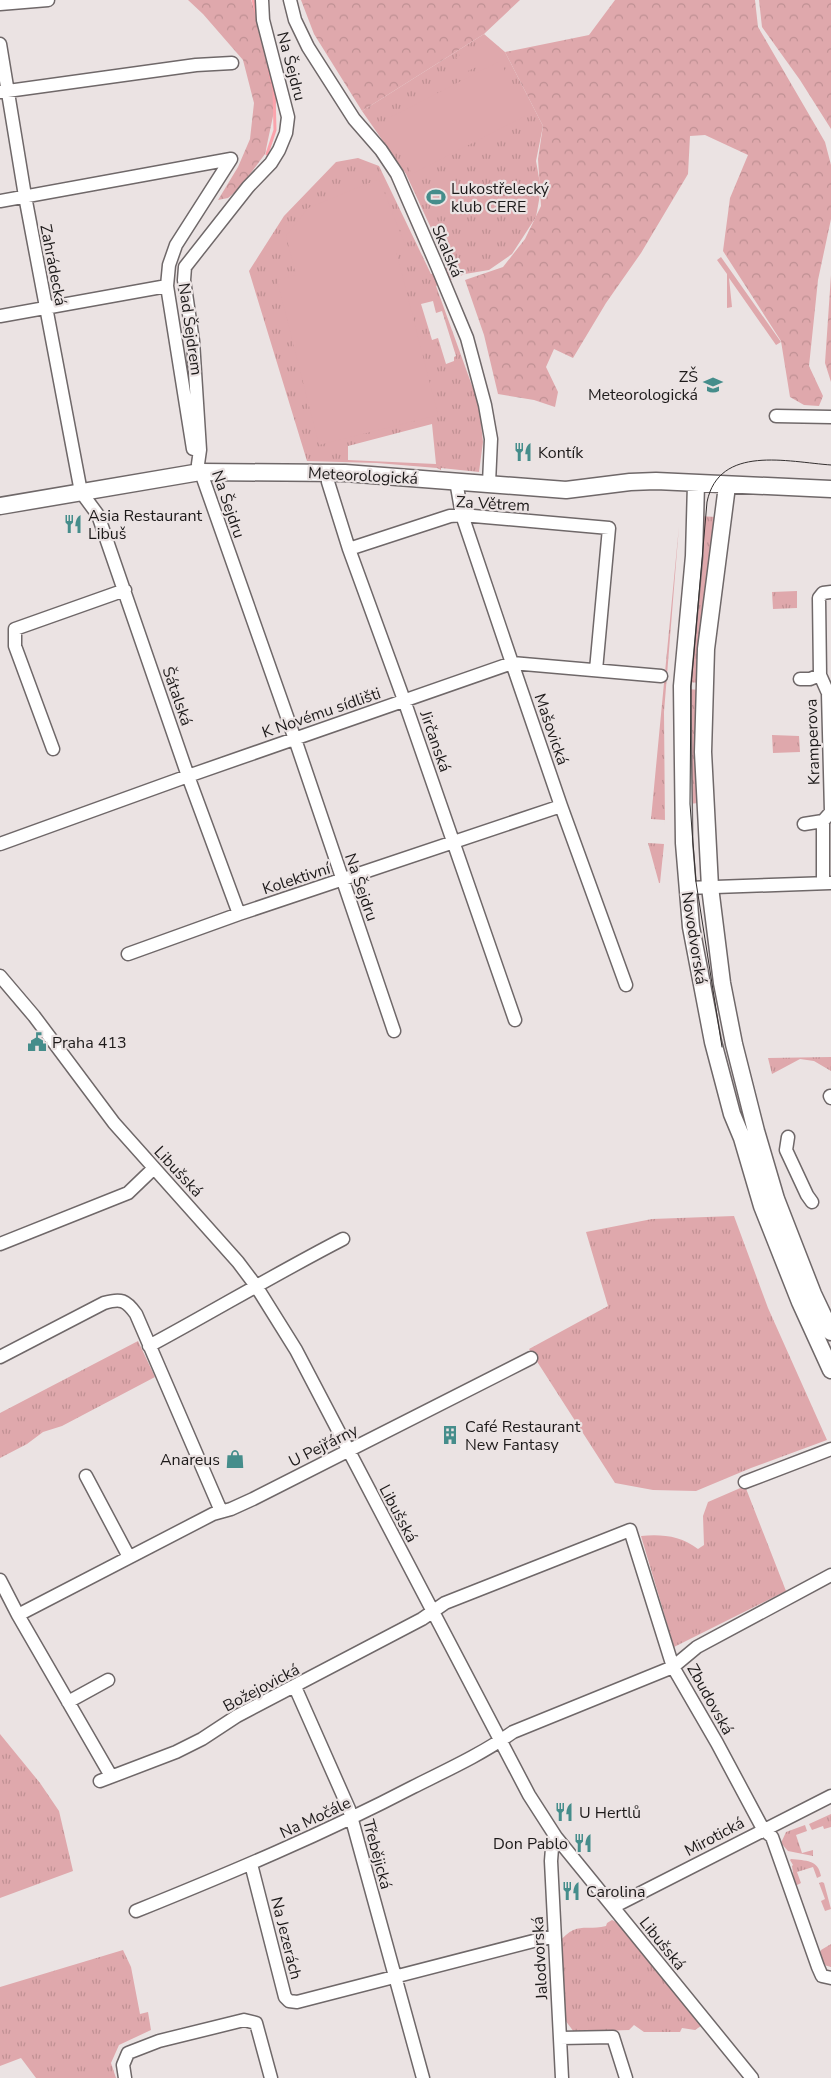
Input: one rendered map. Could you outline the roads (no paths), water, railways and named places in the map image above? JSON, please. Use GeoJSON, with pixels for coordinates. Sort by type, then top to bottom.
{"type":"FeatureCollection","features":[{"type":"Feature","properties":{"kind":"main road","name":"Meteorologická"},"geometry":{"type":"LineString","coordinates":[[0,506],[81,492],[198,466],[380,475],[566,490],[636,482],[831,489]]}},
{"type":"Feature","properties":{"kind":"main road","name":"Novodvorská"},"geometry":{"type":"LineString","coordinates":[[696,484],[694,556],[682,686],[683,836],[691,927],[713,1042],[732,1114],[769,1224],[800,1302],[831,1370]]}},
{"type":"Feature","properties":{"kind":"main road","name":"Novodvorská"},"geometry":{"type":"LineString","coordinates":[[727,486],[706,649],[703,769],[710,887],[722,982],[752,1116],[776,1198],[813,1294],[831,1332]]}},
{"type":"Feature","properties":{"kind":"street"},"geometry":{"type":"LineString","coordinates":[[0,4],[48,0]]}},
{"type":"Feature","properties":{"kind":"street","name":"Na Šejdru"},"geometry":{"type":"LineString","coordinates":[[262,0],[263,20],[288,117],[286,133],[271,163],[248,187],[185,267],[184,280],[193,341],[200,450],[198,466],[295,739],[394,1031]]}},
{"type":"Feature","properties":{"kind":"street","name":"Skalská"},"geometry":{"type":"LineString","coordinates":[[290,0],[295,20],[308,47],[354,119],[381,150],[397,174],[463,329],[485,405],[491,438],[489,484]]}},
{"type":"Feature","properties":{"kind":"street","name":"Zahrádecká"},"geometry":{"type":"LineString","coordinates":[[0,44],[3,91],[25,196],[81,492]]}},
{"type":"Feature","properties":{"kind":"street"},"geometry":{"type":"LineString","coordinates":[[3,91],[196,65],[232,63]]}},
{"type":"Feature","properties":{"kind":"street","name":"Nad Šejdrem"},"geometry":{"type":"LineString","coordinates":[[25,196],[231,159],[176,245],[168,265],[166,286],[193,450],[198,466]]}},
{"type":"Feature","properties":{"kind":"street"},"geometry":{"type":"LineString","coordinates":[[0,201],[25,196]]}},
{"type":"Feature","properties":{"kind":"street"},"geometry":{"type":"LineString","coordinates":[[0,316],[166,286]]}},
{"type":"Feature","properties":{"kind":"street"},"geometry":{"type":"LineString","coordinates":[[776,416],[831,416]]}},
{"type":"Feature","properties":{"kind":"street","name":"Jirčanská"},"geometry":{"type":"LineString","coordinates":[[328,473],[328,482],[349,549],[404,700],[515,1020]]}},
{"type":"Feature","properties":{"kind":"street","name":"Mašovická"},"geometry":{"type":"LineString","coordinates":[[456,481],[462,515],[561,806],[626,985]]}},
{"type":"Feature","properties":{"kind":"street","name":"Šátalská"},"geometry":{"type":"LineString","coordinates":[[81,492],[98,515],[188,776],[239,914]]}},
{"type":"Feature","properties":{"kind":"street","name":"Za Větrem"},"geometry":{"type":"LineString","coordinates":[[349,549],[450,516],[462,515],[609,528],[596,670]]}},
{"type":"Feature","properties":{"kind":"street"},"geometry":{"type":"LineString","coordinates":[[53,750],[15,646],[16,629],[125,590]]}},
{"type":"Feature","properties":{"kind":"street","name":"Kramperova"},"geometry":{"type":"LineString","coordinates":[[827,883],[823,821],[830,812],[828,693],[820,675],[819,598],[824,593],[831,592]]}},
{"type":"Feature","properties":{"kind":"street","name":"K Novému sídlišti"},"geometry":{"type":"LineString","coordinates":[[0,844],[512,663],[661,676]]}},
{"type":"Feature","properties":{"kind":"street"},"geometry":{"type":"LineString","coordinates":[[800,679],[810,679],[820,675]]}},
{"type":"Feature","properties":{"kind":"street","name":"Kolektivní"},"geometry":{"type":"LineString","coordinates":[[128,954],[239,914],[561,806]]}},
{"type":"Feature","properties":{"kind":"street"},"geometry":{"type":"LineString","coordinates":[[804,824],[823,821]]}},
{"type":"Feature","properties":{"kind":"street"},"geometry":{"type":"LineString","coordinates":[[687,888],[827,883]]}},
{"type":"Feature","properties":{"kind":"street","name":"Libušská"},"geometry":{"type":"LineString","coordinates":[[1,980],[34,1016],[114,1123],[221,1240],[256,1286],[296,1350],[529,1796],[556,1837],[752,2078]]}},
{"type":"Feature","properties":{"kind":"street"},"geometry":{"type":"LineString","coordinates":[[788,1137],[786,1150],[806,1195],[812,1202]]}},
{"type":"Feature","properties":{"kind":"street"},"geometry":{"type":"LineString","coordinates":[[0,1244],[128,1193],[154,1168]]}},
{"type":"Feature","properties":{"kind":"street"},"geometry":{"type":"LineString","coordinates":[[149,1346],[343,1239]]}},
{"type":"Feature","properties":{"kind":"street"},"geometry":{"type":"LineString","coordinates":[[0,1357],[104,1303],[119,1301],[128,1304],[136,1314],[221,1511]]}},
{"type":"Feature","properties":{"kind":"street","name":"U Pejřárny"},"geometry":{"type":"LineString","coordinates":[[18,1615],[129,1557],[221,1511],[231,1509],[253,1499],[531,1358]]}},
{"type":"Feature","properties":{"kind":"street"},"geometry":{"type":"LineString","coordinates":[[745,1482],[831,1448]]}},
{"type":"Feature","properties":{"kind":"street"},"geometry":{"type":"LineString","coordinates":[[86,1476],[129,1557]]}},
{"type":"Feature","properties":{"kind":"street","name":"Božejovická"},"geometry":{"type":"LineString","coordinates":[[68,1702],[105,1778],[176,1752],[202,1739],[237,1716],[422,1619],[445,1603],[630,1530],[674,1667]]}},
{"type":"Feature","properties":{"kind":"street","name":"Zbudovská"},"geometry":{"type":"LineString","coordinates":[[831,1575],[697,1647],[674,1667],[718,1743],[763,1829],[772,1837],[818,1967],[822,1976],[831,1978]]}},
{"type":"Feature","properties":{"kind":"street"},"geometry":{"type":"LineString","coordinates":[[0,1580],[68,1702],[108,1680]]}},
{"type":"Feature","properties":{"kind":"street","name":"Na Močále"},"geometry":{"type":"LineString","coordinates":[[136,1911],[251,1864],[352,1819],[490,1748],[513,1732],[674,1667]]}},
{"type":"Feature","properties":{"kind":"street","name":"Třebějická"},"geometry":{"type":"LineString","coordinates":[[294,1687],[352,1819],[423,2078]]}},
{"type":"Feature","properties":{"kind":"street","name":"Mirotická"},"geometry":{"type":"LineString","coordinates":[[612,1907],[831,1796]]}},
{"type":"Feature","properties":{"kind":"street","name":"Jalodvorská"},"geometry":{"type":"LineString","coordinates":[[556,1837],[551,1861],[553,1936],[562,2078]]}},
{"type":"Feature","properties":{"kind":"street","name":"Na Jezerách"},"geometry":{"type":"LineString","coordinates":[[251,1864],[285,1997],[289,2001],[297,2002],[395,1978],[553,1936]]}},
{"type":"Feature","properties":{"kind":"street"},"geometry":{"type":"LineString","coordinates":[[125,2078],[123,2065],[128,2053],[159,2042],[244,2020],[256,2023],[270,2078]]}},
{"type":"Feature","properties":{"kind":"street"},"geometry":{"type":"LineString","coordinates":[[560,2038],[613,2037],[626,2078]]}},
{"type":"Feature","properties":{"kind":"waterway"},"geometry":{"type":"LineString","coordinates":[[253,0],[257,16]]}},
{"type":"Feature","properties":{"kind":"waterway"},"geometry":{"type":"LineString","coordinates":[[267,154],[275,130],[274,91],[269,69]]}},
{"type":"Feature","properties":{"kind":"tram line"},"geometry":{"type":"LineString","coordinates":[[722,1047],[696,882],[690,804],[691,686],[707,502],[714,484],[725,471],[740,464],[776,460],[831,465]]}},
{"type":"Feature","properties":{"kind":"place","name":"Lukostřelecký klub CERE"},"geometry":{"type":"Point","coordinates":[436,197]}},
{"type":"Feature","properties":{"kind":"place","name":"ZŠ Meteorologická"},"geometry":{"type":"Point","coordinates":[713,385]}},
{"type":"Feature","properties":{"kind":"place","name":"Kontík"},"geometry":{"type":"Point","coordinates":[523,452]}},
{"type":"Feature","properties":{"kind":"place","name":"Asia Restaurant Libuš"},"geometry":{"type":"Point","coordinates":[73,524]}},
{"type":"Feature","properties":{"kind":"place","name":"Praha 413"},"geometry":{"type":"Point","coordinates":[37,1042]}},
{"type":"Feature","properties":{"kind":"place","name":"Café Restaurant New Fantasy"},"geometry":{"type":"Point","coordinates":[450,1435]}},
{"type":"Feature","properties":{"kind":"place","name":"Anareus"},"geometry":{"type":"Point","coordinates":[235,1459]}},
{"type":"Feature","properties":{"kind":"place","name":"U Hertlů"},"geometry":{"type":"Point","coordinates":[564,1812]}},
{"type":"Feature","properties":{"kind":"place","name":"Don Pablo"},"geometry":{"type":"Point","coordinates":[583,1843]}},
{"type":"Feature","properties":{"kind":"place","name":"Carolina"},"geometry":{"type":"Point","coordinates":[571,1891]}}]}
